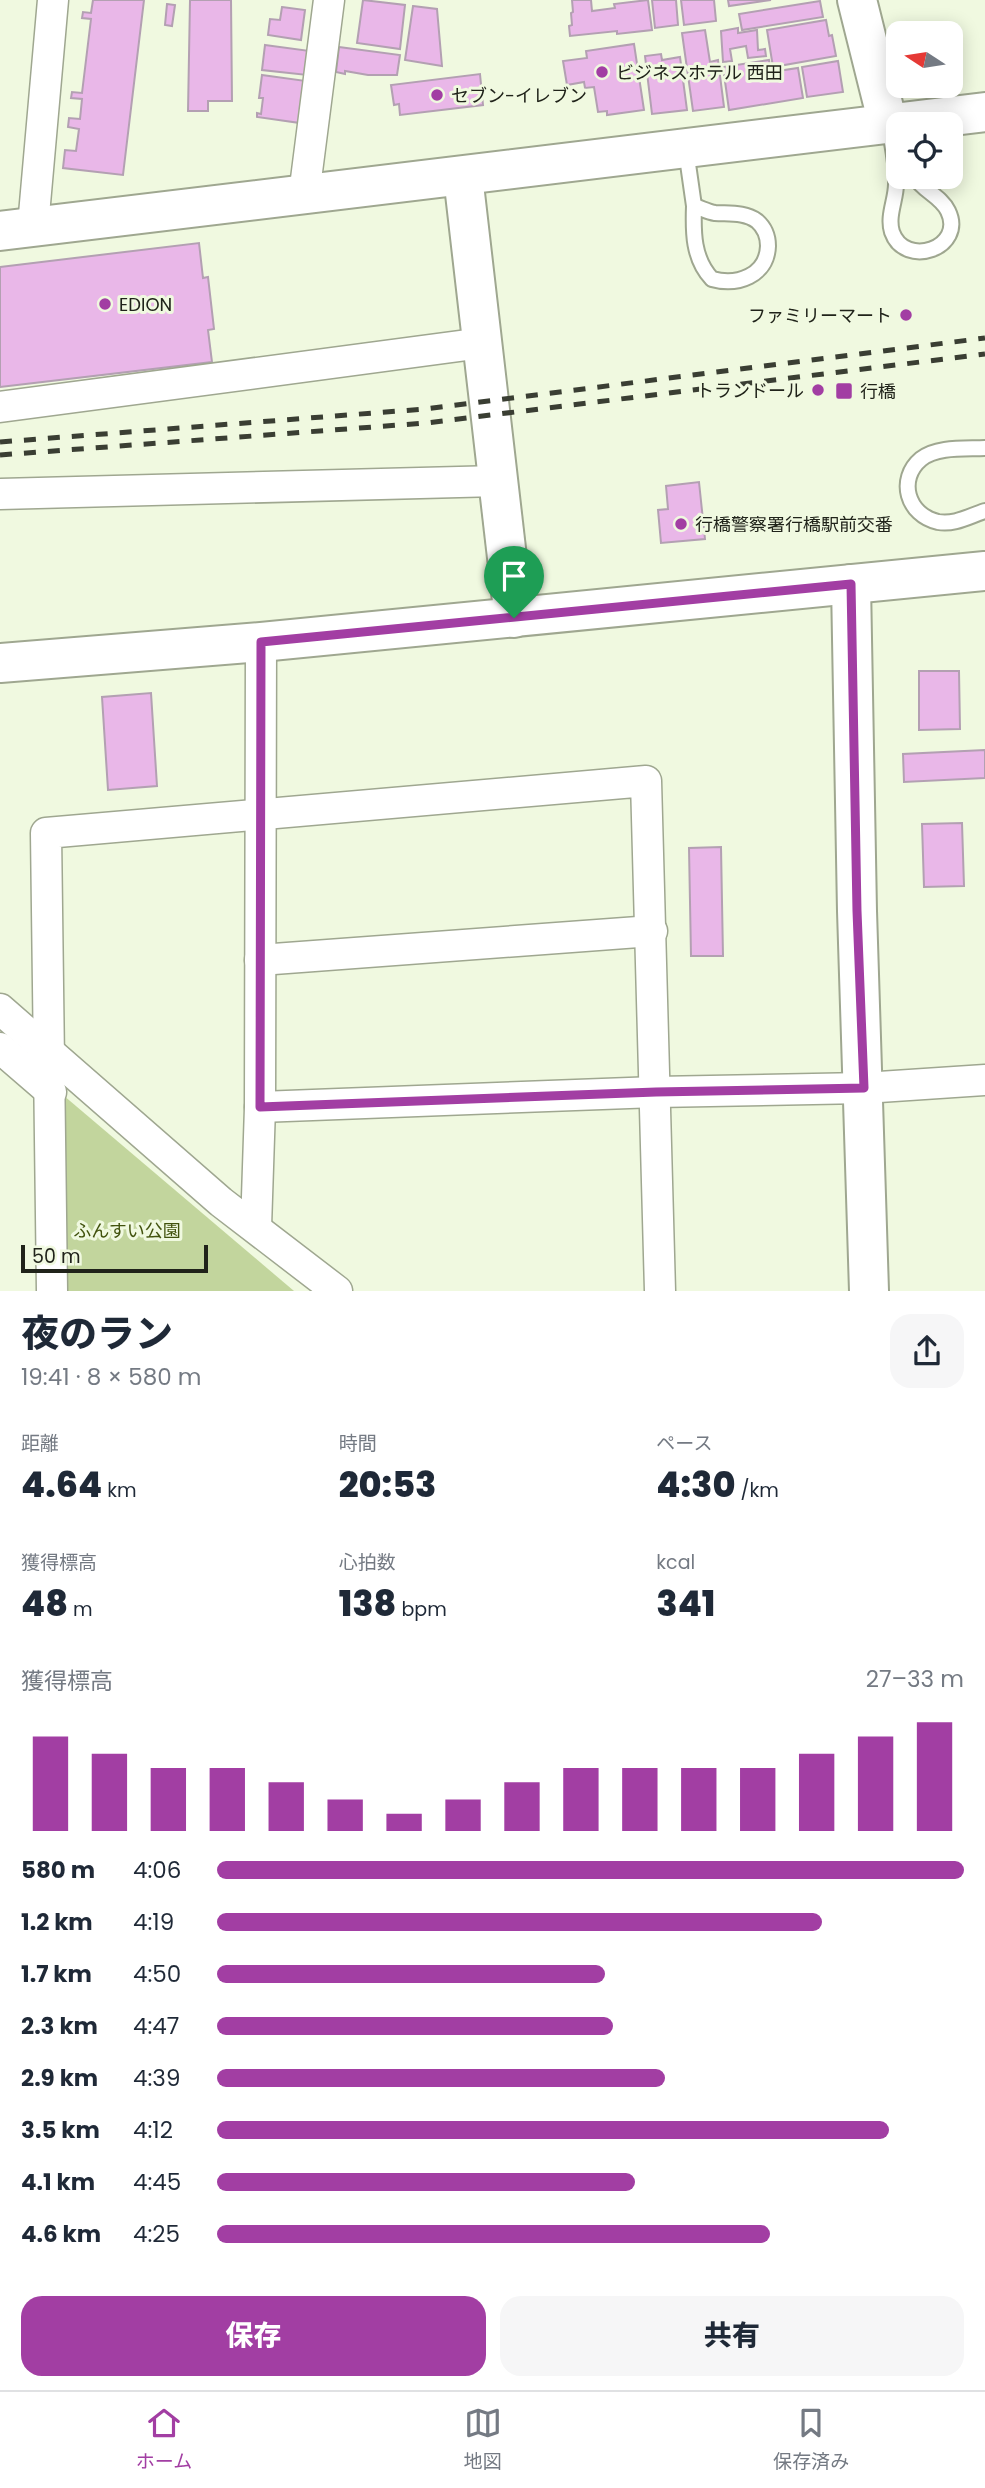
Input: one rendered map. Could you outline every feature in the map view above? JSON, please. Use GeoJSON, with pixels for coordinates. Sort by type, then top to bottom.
{"type":"FeatureCollection","features":[{"type":"Feature","properties":{"kind":"street"},"geometry":{"type":"LineString","coordinates":[[52,0],[17,228],[686,149],[886,132]]}},
{"type":"Feature","properties":{"kind":"street"},"geometry":{"type":"LineString","coordinates":[[304,195],[329,0]]}},
{"type":"Feature","properties":{"kind":"street"},"geometry":{"type":"LineString","coordinates":[[857,0],[888,112]]}},
{"type":"Feature","properties":{"kind":"street"},"geometry":{"type":"LineString","coordinates":[[963,117],[985,112]]}},
{"type":"Feature","properties":{"kind":"street"},"geometry":{"type":"LineString","coordinates":[[463,176],[514,618]]}},
{"type":"Feature","properties":{"kind":"street"},"geometry":{"type":"LineString","coordinates":[[0,408],[482,343]]}},
{"type":"Feature","properties":{"kind":"street"},"geometry":{"type":"LineString","coordinates":[[0,494],[498,481]]}},
{"type":"Feature","properties":{"kind":"street"},"geometry":{"type":"LineString","coordinates":[[0,663],[261,642],[985,571]]}},
{"type":"Feature","properties":{"kind":"street"},"geometry":{"type":"LineString","coordinates":[[851,584],[857,911],[869,1291]]}},
{"type":"Feature","properties":{"kind":"street"},"geometry":{"type":"LineString","coordinates":[[256,1227],[260,1107],[261,642]]}},
{"type":"Feature","properties":{"kind":"street"},"geometry":{"type":"LineString","coordinates":[[52,1291],[46,833],[646,781],[660,1291]]}},
{"type":"Feature","properties":{"kind":"street"},"geometry":{"type":"LineString","coordinates":[[260,960],[652,931]]}},
{"type":"Feature","properties":{"kind":"street"},"geometry":{"type":"LineString","coordinates":[[0,1009],[220,1202],[337,1291]]}},
{"type":"Feature","properties":{"kind":"street"},"geometry":{"type":"LineString","coordinates":[[0,1048],[51,1092]]}},
{"type":"Feature","properties":{"kind":"street"},"geometry":{"type":"LineString","coordinates":[[260,1107],[656,1092],[864,1088],[985,1080]]}},
{"type":"Feature","properties":{"kind":"lane"},"geometry":{"type":"LineString","coordinates":[[686,149],[694,206],[693,227],[699,260],[712,279],[724,282],[736,281],[757,273],[767,258],[768,243],[765,230],[757,221],[740,214],[712,212],[694,206]]}},
{"type":"Feature","properties":{"kind":"lane"},"geometry":{"type":"LineString","coordinates":[[895,189],[891,231],[895,240],[904,247],[922,252],[932,251],[940,246],[950,232],[950,214],[940,199],[927,189]]}},
{"type":"Feature","properties":{"kind":"lane"},"geometry":{"type":"LineString","coordinates":[[985,448],[941,451],[921,458],[912,471],[908,486],[911,504],[920,516],[940,522],[959,521],[985,511]]}},
{"type":"Feature","properties":{"kind":"green space","name":"ふんすい公園"},"geometry":{"type":"Polygon","coordinates":[[[63,1095],[294,1291],[66,1291],[63,1095]]]}},
{"type":"Feature","properties":{"kind":"building"},"geometry":{"type":"Polygon","coordinates":[[[93,0],[144,0],[123,175],[63,168],[65,150],[76,151],[79,129],[68,127],[69,118],[80,119],[82,99],[71,98],[72,92],[82,93],[91,19],[82,18],[83,12],[91,13],[93,0]]]}},
{"type":"Feature","properties":{"kind":"building"},"geometry":{"type":"Polygon","coordinates":[[[190,0],[231,0],[232,101],[208,101],[208,111],[188,111],[190,0]]]}},
{"type":"Feature","properties":{"kind":"building"},"geometry":{"type":"Polygon","coordinates":[[[363,0],[405,5],[400,49],[357,43],[363,0]]]}},
{"type":"Feature","properties":{"kind":"building"},"geometry":{"type":"Polygon","coordinates":[[[572,0],[591,0],[592,11],[615,8],[614,4],[648,0],[652,30],[570,36],[572,0]]]}},
{"type":"Feature","properties":{"kind":"building"},"geometry":{"type":"Polygon","coordinates":[[[652,0],[676,0],[678,25],[655,28],[652,0]]]}},
{"type":"Feature","properties":{"kind":"building"},"geometry":{"type":"Polygon","coordinates":[[[681,0],[714,0],[716,21],[684,25],[681,0]]]}},
{"type":"Feature","properties":{"kind":"building"},"geometry":{"type":"Polygon","coordinates":[[[728,0],[771,0],[729,6],[728,0]]]}},
{"type":"Feature","properties":{"kind":"building"},"geometry":{"type":"Polygon","coordinates":[[[820,1],[823,17],[742,30],[739,14],[820,1]]]}},
{"type":"Feature","properties":{"kind":"building"},"geometry":{"type":"Polygon","coordinates":[[[167,4],[175,5],[172,26],[165,25],[167,4]]]}},
{"type":"Feature","properties":{"kind":"building"},"geometry":{"type":"Polygon","coordinates":[[[413,6],[437,9],[442,66],[405,60],[413,6]]]}},
{"type":"Feature","properties":{"kind":"building"},"geometry":{"type":"Polygon","coordinates":[[[282,7],[305,10],[301,40],[268,35],[270,19],[280,20],[282,7]]]}},
{"type":"Feature","properties":{"kind":"building"},"geometry":{"type":"Polygon","coordinates":[[[826,20],[836,56],[773,67],[767,30],[826,20]]]}},
{"type":"Feature","properties":{"kind":"building"},"geometry":{"type":"Polygon","coordinates":[[[738,28],[738,33],[757,30],[758,50],[765,49],[766,56],[748,58],[746,46],[730,49],[732,61],[723,62],[721,31],[738,28]]]}},
{"type":"Feature","properties":{"kind":"building"},"geometry":{"type":"Polygon","coordinates":[[[705,30],[710,62],[718,60],[724,107],[693,111],[682,33],[705,30]]]}},
{"type":"Feature","properties":{"kind":"building","name":"ビジネスホテル 西田"},"geometry":{"type":"Polygon","coordinates":[[[634,44],[644,110],[607,115],[607,111],[598,112],[594,87],[585,88],[584,82],[567,85],[563,61],[587,58],[586,51],[634,44]]]}},
{"type":"Feature","properties":{"kind":"building"},"geometry":{"type":"Polygon","coordinates":[[[265,45],[310,51],[307,75],[262,70],[265,45]]]}},
{"type":"Feature","properties":{"kind":"building"},"geometry":{"type":"Polygon","coordinates":[[[339,47],[400,55],[397,75],[336,72],[339,47]]]}},
{"type":"Feature","properties":{"kind":"building"},"geometry":{"type":"Polygon","coordinates":[[[661,54],[662,60],[680,57],[687,110],[652,114],[645,56],[661,54]]]}},
{"type":"Feature","properties":{"kind":"building"},"geometry":{"type":"Polygon","coordinates":[[[769,60],[771,72],[798,68],[803,98],[729,110],[723,67],[769,60]]]}},
{"type":"Feature","properties":{"kind":"building"},"geometry":{"type":"Polygon","coordinates":[[[838,61],[843,92],[807,97],[802,67],[838,61]]]}},
{"type":"Feature","properties":{"kind":"building","name":"セブン-イレブン"},"geometry":{"type":"Polygon","coordinates":[[[480,74],[483,105],[400,115],[399,104],[394,105],[391,85],[480,74]]]}},
{"type":"Feature","properties":{"kind":"building"},"geometry":{"type":"Polygon","coordinates":[[[262,75],[306,81],[300,123],[257,117],[257,113],[261,114],[263,98],[259,98],[262,75]]]}},
{"type":"Feature","properties":{"kind":"building","name":"EDION"},"geometry":{"type":"Polygon","coordinates":[[[199,243],[203,278],[208,277],[214,329],[208,330],[212,362],[0,387],[0,267],[199,243]]]}},
{"type":"Feature","properties":{"kind":"building","name":"行橋警察署行橋駅前交番"},"geometry":{"type":"Polygon","coordinates":[[[699,482],[705,539],[661,543],[658,510],[668,509],[666,486],[699,482]]]}},
{"type":"Feature","properties":{"kind":"building"},"geometry":{"type":"Polygon","coordinates":[[[919,671],[959,671],[960,729],[919,730],[919,671]]]}},
{"type":"Feature","properties":{"kind":"building"},"geometry":{"type":"Polygon","coordinates":[[[151,693],[157,786],[108,790],[102,697],[151,693]]]}},
{"type":"Feature","properties":{"kind":"building"},"geometry":{"type":"Polygon","coordinates":[[[985,750],[985,778],[904,782],[903,754],[985,750]]]}},
{"type":"Feature","properties":{"kind":"building"},"geometry":{"type":"Polygon","coordinates":[[[962,823],[964,886],[924,887],[922,824],[962,823]]]}},
{"type":"Feature","properties":{"kind":"building"},"geometry":{"type":"Polygon","coordinates":[[[721,847],[723,956],[691,956],[689,848],[721,847]]]}},
{"type":"Feature","properties":{"kind":"railway"},"geometry":{"type":"LineString","coordinates":[[0,442],[425,409],[985,338]]}},
{"type":"Feature","properties":{"kind":"railway"},"geometry":{"type":"LineString","coordinates":[[0,455],[426,423],[985,354]]}},
{"type":"Feature","properties":{"kind":"place","name":"ビジネスホテル 西田"},"geometry":{"type":"Point","coordinates":[602,72]}},
{"type":"Feature","properties":{"kind":"place","name":"セブン-イレブン"},"geometry":{"type":"Point","coordinates":[437,95]}},
{"type":"Feature","properties":{"kind":"place","name":"EDION"},"geometry":{"type":"Point","coordinates":[105,304]}},
{"type":"Feature","properties":{"kind":"place","name":"ファミリーマート"},"geometry":{"type":"Point","coordinates":[906,315]}},
{"type":"Feature","properties":{"kind":"place","name":"トランドール"},"geometry":{"type":"Point","coordinates":[818,390]}},
{"type":"Feature","properties":{"kind":"place","name":"行橋"},"geometry":{"type":"Point","coordinates":[844,391]}},
{"type":"Feature","properties":{"kind":"place","name":"行橋警察署行橋駅前交番"},"geometry":{"type":"Point","coordinates":[681,524]}},
{"type":"Feature","properties":{"kind":"route"},"geometry":{"type":"LineString","coordinates":[[851,584],[857,911],[864,1088],[656,1092],[260,1107],[261,642],[514,618],[851,584]]}}]}
